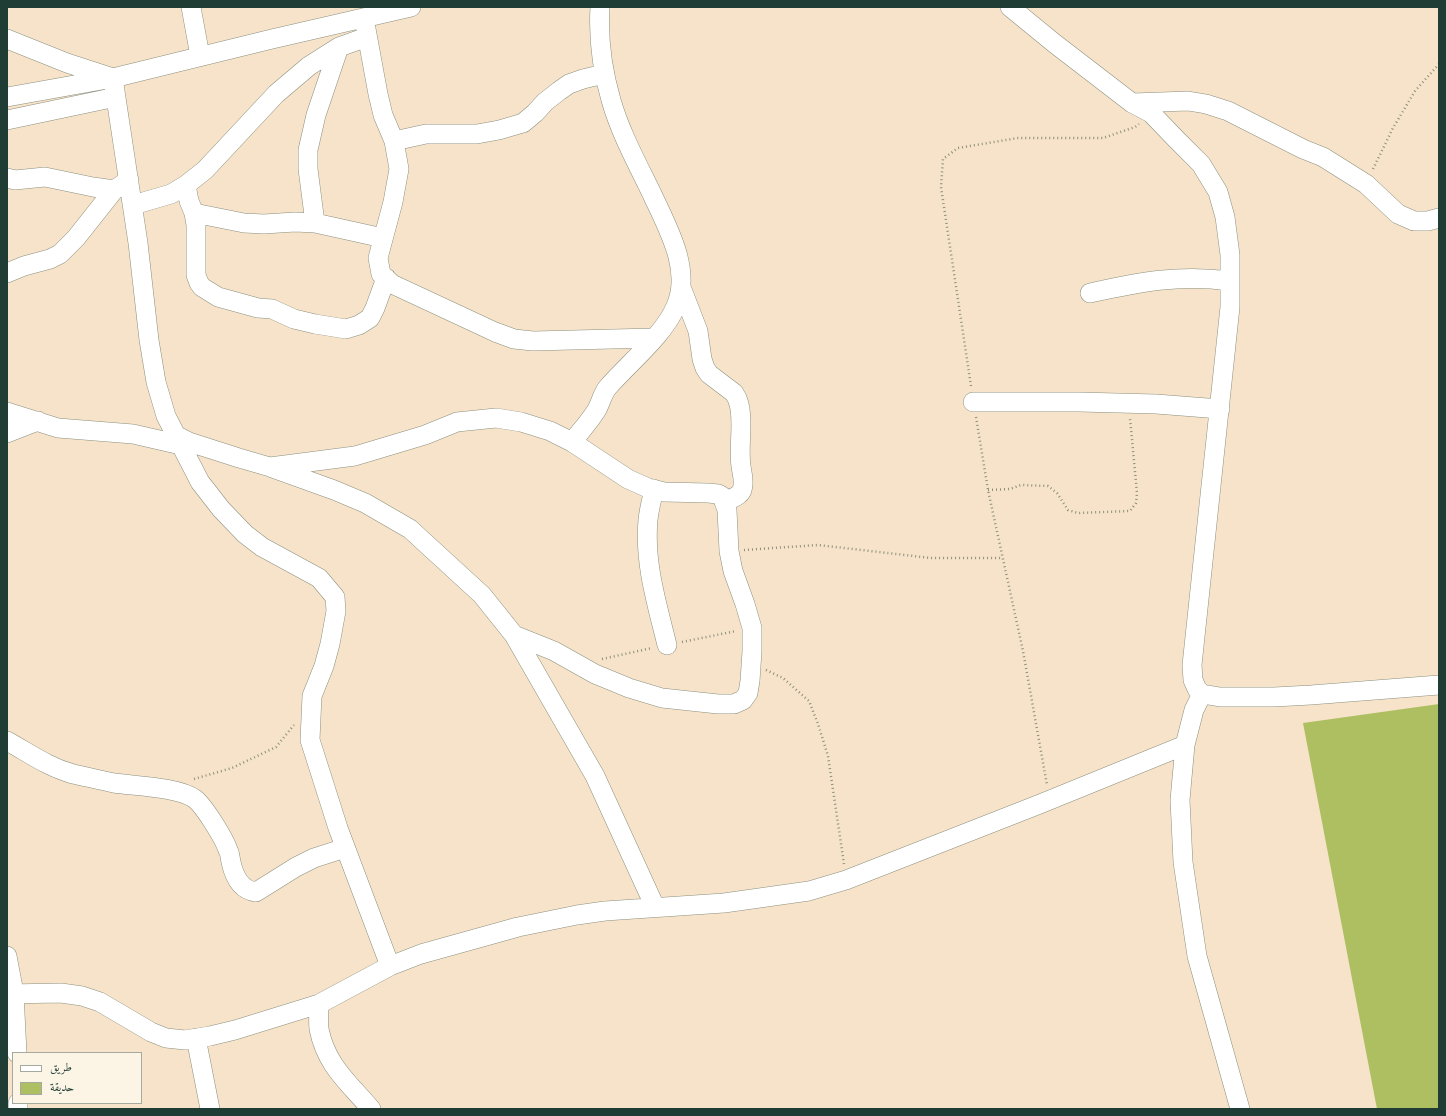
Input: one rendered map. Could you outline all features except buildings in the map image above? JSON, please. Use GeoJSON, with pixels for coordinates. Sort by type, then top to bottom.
{"type":"FeatureCollection","features":[{"type":"Feature","properties":{"kind":"street"},"geometry":{"type":"LineString","coordinates":[[191,7],[200,56]]}},
{"type":"Feature","properties":{"kind":"street"},"geometry":{"type":"LineString","coordinates":[[7,97],[113,78],[357,15],[411,7]]}},
{"type":"Feature","properties":{"kind":"street"},"geometry":{"type":"LineString","coordinates":[[572,442],[597,410],[602,395],[669,320],[677,305],[681,287],[680,267],[670,233],[623,133],[611,101],[604,74],[600,44],[600,7]]}},
{"type":"Feature","properties":{"kind":"street"},"geometry":{"type":"LineString","coordinates":[[1010,7],[1132,103],[1151,113],[1201,164],[1218,192],[1225,217],[1230,255],[1230,307],[1192,665],[1193,680],[1197,689],[1202,694],[1220,696],[1274,696],[1439,685]]}},
{"type":"Feature","properties":{"kind":"street"},"geometry":{"type":"LineString","coordinates":[[357,15],[367,37],[383,115],[394,141],[399,169],[394,202],[378,258],[381,274],[392,284],[495,332],[514,339],[533,341],[653,338]]}},
{"type":"Feature","properties":{"kind":"street"},"geometry":{"type":"LineString","coordinates":[[133,206],[171,194],[186,185],[205,170],[276,94],[309,66],[340,48],[367,37]]}},
{"type":"Feature","properties":{"kind":"street"},"geometry":{"type":"LineString","coordinates":[[7,39],[67,63],[113,78]]}},
{"type":"Feature","properties":{"kind":"street"},"geometry":{"type":"LineString","coordinates":[[315,224],[308,169],[308,150],[316,115],[340,48]]}},
{"type":"Feature","properties":{"kind":"street"},"geometry":{"type":"LineString","coordinates":[[394,141],[426,134],[477,134],[499,130],[523,123],[554,94],[569,84],[604,74]]}},
{"type":"Feature","properties":{"kind":"street"},"geometry":{"type":"LineString","coordinates":[[113,78],[116,97],[121,185],[133,206],[149,340],[156,382],[166,416],[200,482],[221,509],[245,534],[262,547],[319,578],[335,597],[336,611],[330,644],[324,666],[312,696],[310,740],[346,848],[390,966]]}},
{"type":"Feature","properties":{"kind":"street"},"geometry":{"type":"LineString","coordinates":[[7,120],[116,97]]}},
{"type":"Feature","properties":{"kind":"street"},"geometry":{"type":"LineString","coordinates":[[1132,103],[1188,101],[1206,104],[1228,111],[1303,149],[1323,157],[1366,184],[1398,214],[1414,221],[1428,221],[1439,218]]}},
{"type":"Feature","properties":{"kind":"street"},"geometry":{"type":"LineString","coordinates":[[7,178],[15,180],[45,177],[93,188],[121,185]]}},
{"type":"Feature","properties":{"kind":"street"},"geometry":{"type":"LineString","coordinates":[[7,273],[24,266],[50,259],[60,254],[76,238],[121,185]]}},
{"type":"Feature","properties":{"kind":"street"},"geometry":{"type":"LineString","coordinates":[[186,185],[196,225],[196,275],[202,287],[218,298],[258,308],[272,309],[294,319],[346,329],[360,325],[370,318],[386,278]]}},
{"type":"Feature","properties":{"kind":"street"},"geometry":{"type":"LineString","coordinates":[[194,213],[244,223],[264,224],[295,222],[315,224],[383,238]]}},
{"type":"Feature","properties":{"kind":"street"},"geometry":{"type":"LineString","coordinates":[[1090,292],[1139,282],[1163,279],[1207,278],[1230,281]]}},
{"type":"Feature","properties":{"kind":"street"},"geometry":{"type":"LineString","coordinates":[[681,287],[698,331],[702,359],[705,368],[709,374],[734,393],[737,397],[739,405],[739,450],[743,486],[741,493],[724,502]]}},
{"type":"Feature","properties":{"kind":"street"},"geometry":{"type":"LineString","coordinates":[[973,402],[1079,402],[1220,409]]}},
{"type":"Feature","properties":{"kind":"street"},"geometry":{"type":"LineString","coordinates":[[7,412],[58,428],[133,434],[188,442],[270,467],[334,490],[365,503],[410,529],[482,595],[514,635],[595,776],[655,907]]}},
{"type":"Feature","properties":{"kind":"street"},"geometry":{"type":"LineString","coordinates":[[270,467],[355,456],[420,437],[457,422],[496,418],[521,422],[550,431],[572,442],[628,479],[654,489],[664,492],[718,494],[722,496],[727,510],[733,571],[752,628],[752,663],[748,693],[743,700],[734,704],[718,704],[662,698],[629,688],[595,674],[554,651],[514,635]]}},
{"type":"Feature","properties":{"kind":"street"},"geometry":{"type":"LineString","coordinates":[[7,434],[38,421]]}},
{"type":"Feature","properties":{"kind":"street"},"geometry":{"type":"LineString","coordinates":[[654,489],[648,520],[648,556],[652,587],[667,645]]}},
{"type":"Feature","properties":{"kind":"street"},"geometry":{"type":"LineString","coordinates":[[1202,694],[1194,710],[1185,745],[1180,800],[1183,862],[1196,948],[1240,1109]]}},
{"type":"Feature","properties":{"kind":"street"},"geometry":{"type":"LineString","coordinates":[[7,742],[46,764],[72,774],[177,792],[195,799],[223,839],[229,851],[231,862],[238,881],[242,887],[249,891],[256,892],[296,867],[314,858],[346,848]]}},
{"type":"Feature","properties":{"kind":"street"},"geometry":{"type":"LineString","coordinates":[[10,994],[61,993],[82,996],[100,1002],[151,1032],[166,1038],[185,1040],[235,1030],[319,1004],[390,966],[421,954],[518,927],[577,915],[655,907],[724,903],[809,892],[846,880],[1185,745]]}},
{"type":"Feature","properties":{"kind":"street"},"geometry":{"type":"LineString","coordinates":[[7,956],[17,1052]]}},
{"type":"Feature","properties":{"kind":"street"},"geometry":{"type":"LineString","coordinates":[[319,1004],[319,1027],[324,1049],[337,1072],[371,1109]]}},
{"type":"Feature","properties":{"kind":"street"},"geometry":{"type":"LineString","coordinates":[[196,1038],[210,1109]]}},
{"type":"Feature","properties":{"kind":"path"},"geometry":{"type":"LineString","coordinates":[[1366,184],[1393,128],[1415,91],[1439,64]]}},
{"type":"Feature","properties":{"kind":"path"},"geometry":{"type":"LineString","coordinates":[[988,490],[1010,489],[1021,485],[1048,486],[1057,493],[1068,510],[1078,513],[1130,511],[1136,503],[1137,493],[1129,404]]}},
{"type":"Feature","properties":{"kind":"path"},"geometry":{"type":"LineString","coordinates":[[730,551],[800,545],[818,545],[931,558],[1002,558]]}},
{"type":"Feature","properties":{"kind":"path"},"geometry":{"type":"LineString","coordinates":[[752,663],[784,678],[809,701],[828,756],[846,880]]}},
{"type":"Feature","properties":{"kind":"path"},"geometry":{"type":"LineString","coordinates":[[189,781],[232,768],[276,747],[298,719]]}},
{"type":"Feature","properties":{"kind":"green space"},"geometry":{"type":"Polygon","coordinates":[[[1439,704],[1439,1109],[1377,1109],[1303,723],[1439,704]]]}}]}
